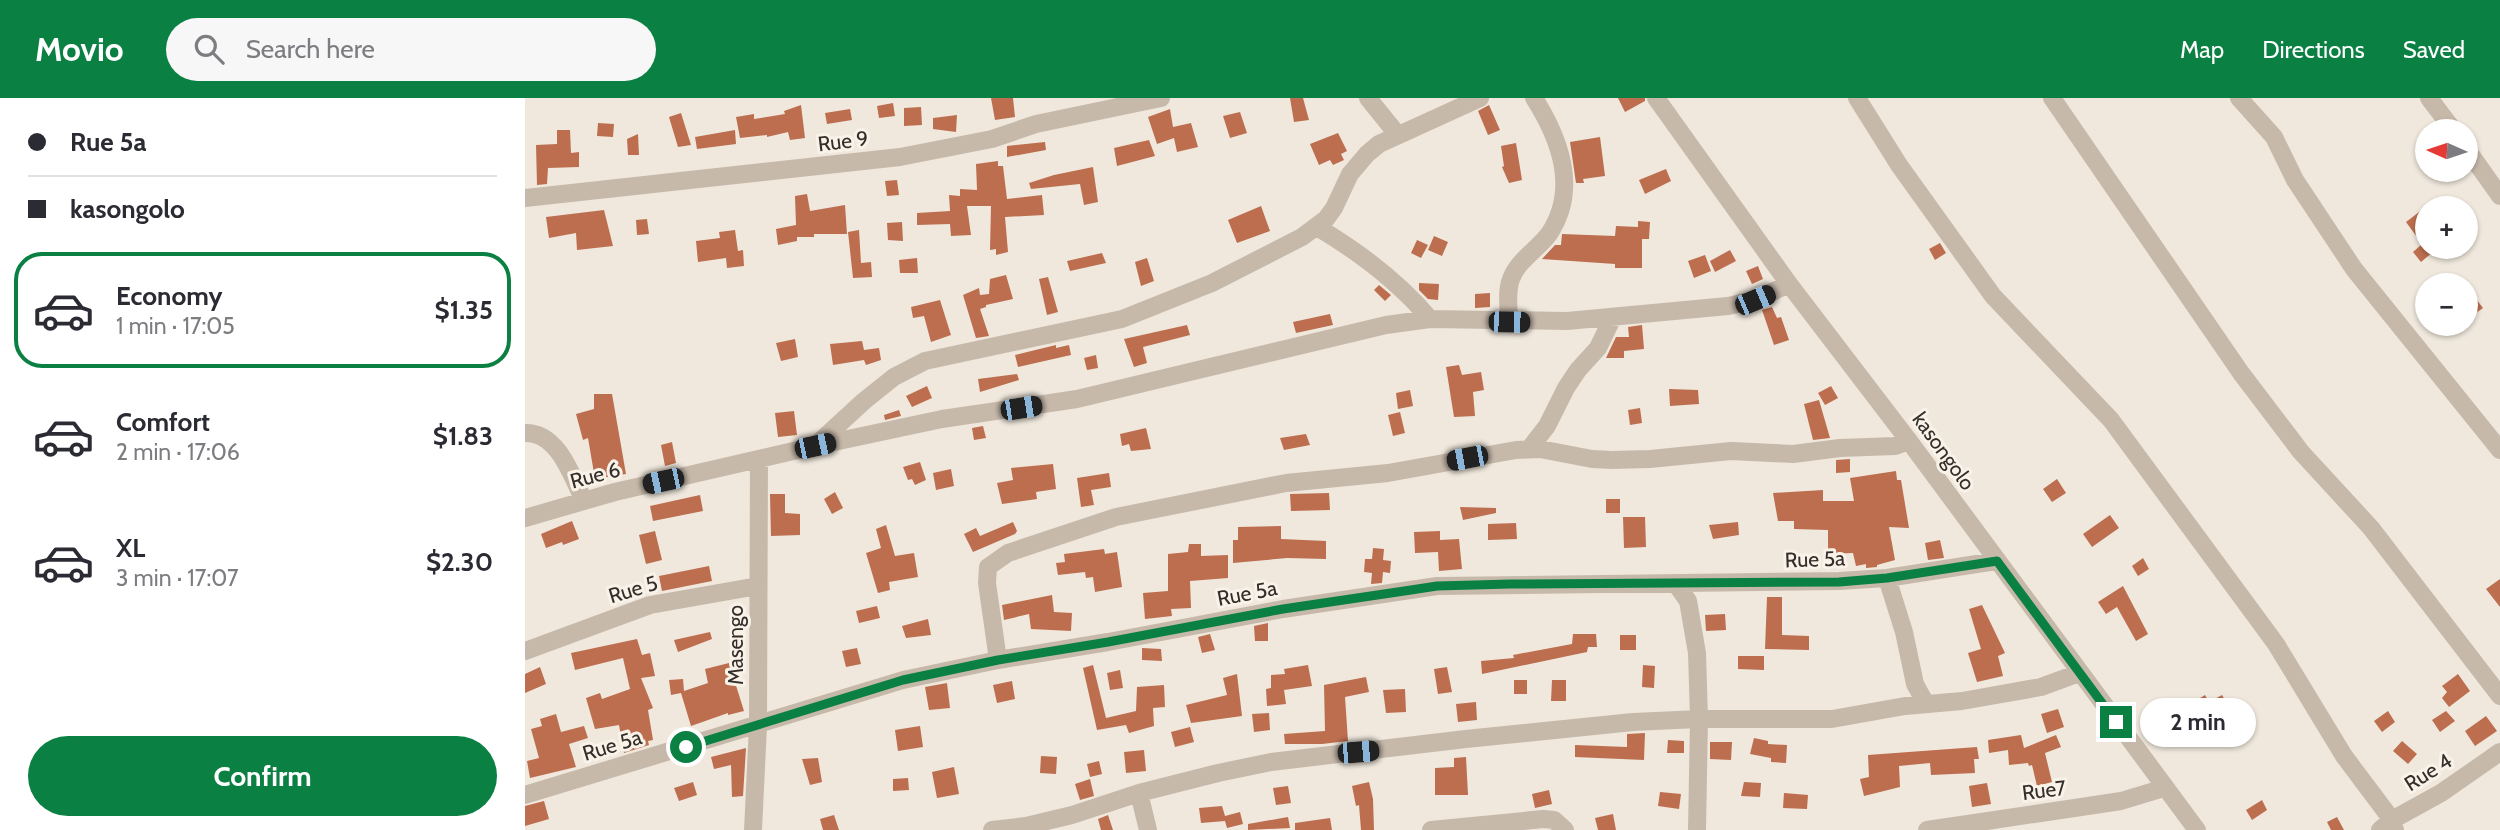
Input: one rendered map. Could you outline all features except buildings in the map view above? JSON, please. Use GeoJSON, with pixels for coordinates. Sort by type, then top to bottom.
{"type":"FeatureCollection","features":[{"type":"Feature","properties":{"kind":"street","name":"Rue 9"},"geometry":{"type":"LineString","coordinates":[[525,198],[900,157],[992,139],[1036,124],[1161,98]]}},
{"type":"Feature","properties":{"kind":"street"},"geometry":{"type":"LineString","coordinates":[[1368,98],[1397,134]]}},
{"type":"Feature","properties":{"kind":"street"},"geometry":{"type":"LineString","coordinates":[[815,446],[894,377],[925,361],[1122,319],[1212,283],[1302,237],[1334,208],[1350,174],[1379,144],[1480,98]]}},
{"type":"Feature","properties":{"kind":"street"},"geometry":{"type":"LineString","coordinates":[[1509,322],[1510,282],[1516,267],[1548,234],[1557,218],[1563,198],[1565,171],[1558,142],[1534,98]]}},
{"type":"Feature","properties":{"kind":"street","name":"kasongolo"},"geometry":{"type":"LineString","coordinates":[[1656,98],[1789,284],[1909,441],[2197,830]]}},
{"type":"Feature","properties":{"kind":"street"},"geometry":{"type":"LineString","coordinates":[[1857,98],[1899,164],[1993,296],[2111,420],[2276,644],[2389,827]]}},
{"type":"Feature","properties":{"kind":"street"},"geometry":{"type":"LineString","coordinates":[[2052,98],[2241,373],[2301,453],[2371,528],[2500,696]]}},
{"type":"Feature","properties":{"kind":"street"},"geometry":{"type":"LineString","coordinates":[[2239,98],[2274,137],[2295,180],[2354,269],[2500,450]]}},
{"type":"Feature","properties":{"kind":"street"},"geometry":{"type":"LineString","coordinates":[[2429,98],[2445,119]]}},
{"type":"Feature","properties":{"kind":"street"},"geometry":{"type":"LineString","coordinates":[[2478,165],[2500,196]]}},
{"type":"Feature","properties":{"kind":"street"},"geometry":{"type":"LineString","coordinates":[[1317,226],[1384,272],[1430,319]]}},
{"type":"Feature","properties":{"kind":"street","name":"Rue 6"},"geometry":{"type":"LineString","coordinates":[[525,518],[615,492],[815,446],[942,419],[1077,399],[1387,325],[1430,319],[1509,322],[1613,317],[1742,304],[1789,284]]}},
{"type":"Feature","properties":{"kind":"street"},"geometry":{"type":"LineString","coordinates":[[1529,448],[1547,426],[1578,370],[1598,348],[1613,317]]}},
{"type":"Feature","properties":{"kind":"street"},"geometry":{"type":"LineString","coordinates":[[525,433],[533,433],[547,439],[563,458],[584,501]]}},
{"type":"Feature","properties":{"kind":"street"},"geometry":{"type":"LineString","coordinates":[[998,660],[986,572],[991,563],[1008,553],[1127,515],[1286,483],[1366,476],[1529,448],[1612,460],[1731,451],[1793,454],[1840,448],[1895,446],[1909,441]]}},
{"type":"Feature","properties":{"kind":"street","name":"Masengo"},"geometry":{"type":"LineString","coordinates":[[753,830],[758,726],[759,460]]}},
{"type":"Feature","properties":{"kind":"street","name":"Rue 5a"},"geometry":{"type":"LineString","coordinates":[[525,795],[903,680],[998,660],[1283,609],[1437,586],[1815,582],[1887,578],[1997,561]]}},
{"type":"Feature","properties":{"kind":"street"},"geometry":{"type":"LineString","coordinates":[[1887,578],[1904,632],[1915,684],[1926,704]]}},
{"type":"Feature","properties":{"kind":"street"},"geometry":{"type":"LineString","coordinates":[[1676,584],[1688,601],[1697,653],[1697,830]]}},
{"type":"Feature","properties":{"kind":"street","name":"Rue 5"},"geometry":{"type":"LineString","coordinates":[[525,651],[650,605],[758,586]]}},
{"type":"Feature","properties":{"kind":"street"},"geometry":{"type":"LineString","coordinates":[[992,830],[1061,818],[1139,793],[1271,762],[1633,722],[1832,719],[1926,704],[1972,700],[2041,687],[2079,673]]}},
{"type":"Feature","properties":{"kind":"street","name":"Rue 4"},"geometry":{"type":"LineString","coordinates":[[2389,827],[2500,752]]}},
{"type":"Feature","properties":{"kind":"street","name":"Rue7"},"geometry":{"type":"LineString","coordinates":[[1927,830],[2121,802],[2164,788]]}},
{"type":"Feature","properties":{"kind":"street"},"geometry":{"type":"LineString","coordinates":[[1139,793],[1148,830]]}},
{"type":"Feature","properties":{"kind":"street"},"geometry":{"type":"LineString","coordinates":[[1431,830],[1543,819],[1554,820],[1565,830]]}},
{"type":"Feature","properties":{"kind":"route"},"geometry":{"type":"LineString","coordinates":[[686,747],[903,680],[998,660],[1283,609],[1437,586],[1839,582],[1887,578],[1997,561],[2116,722]]}}]}
